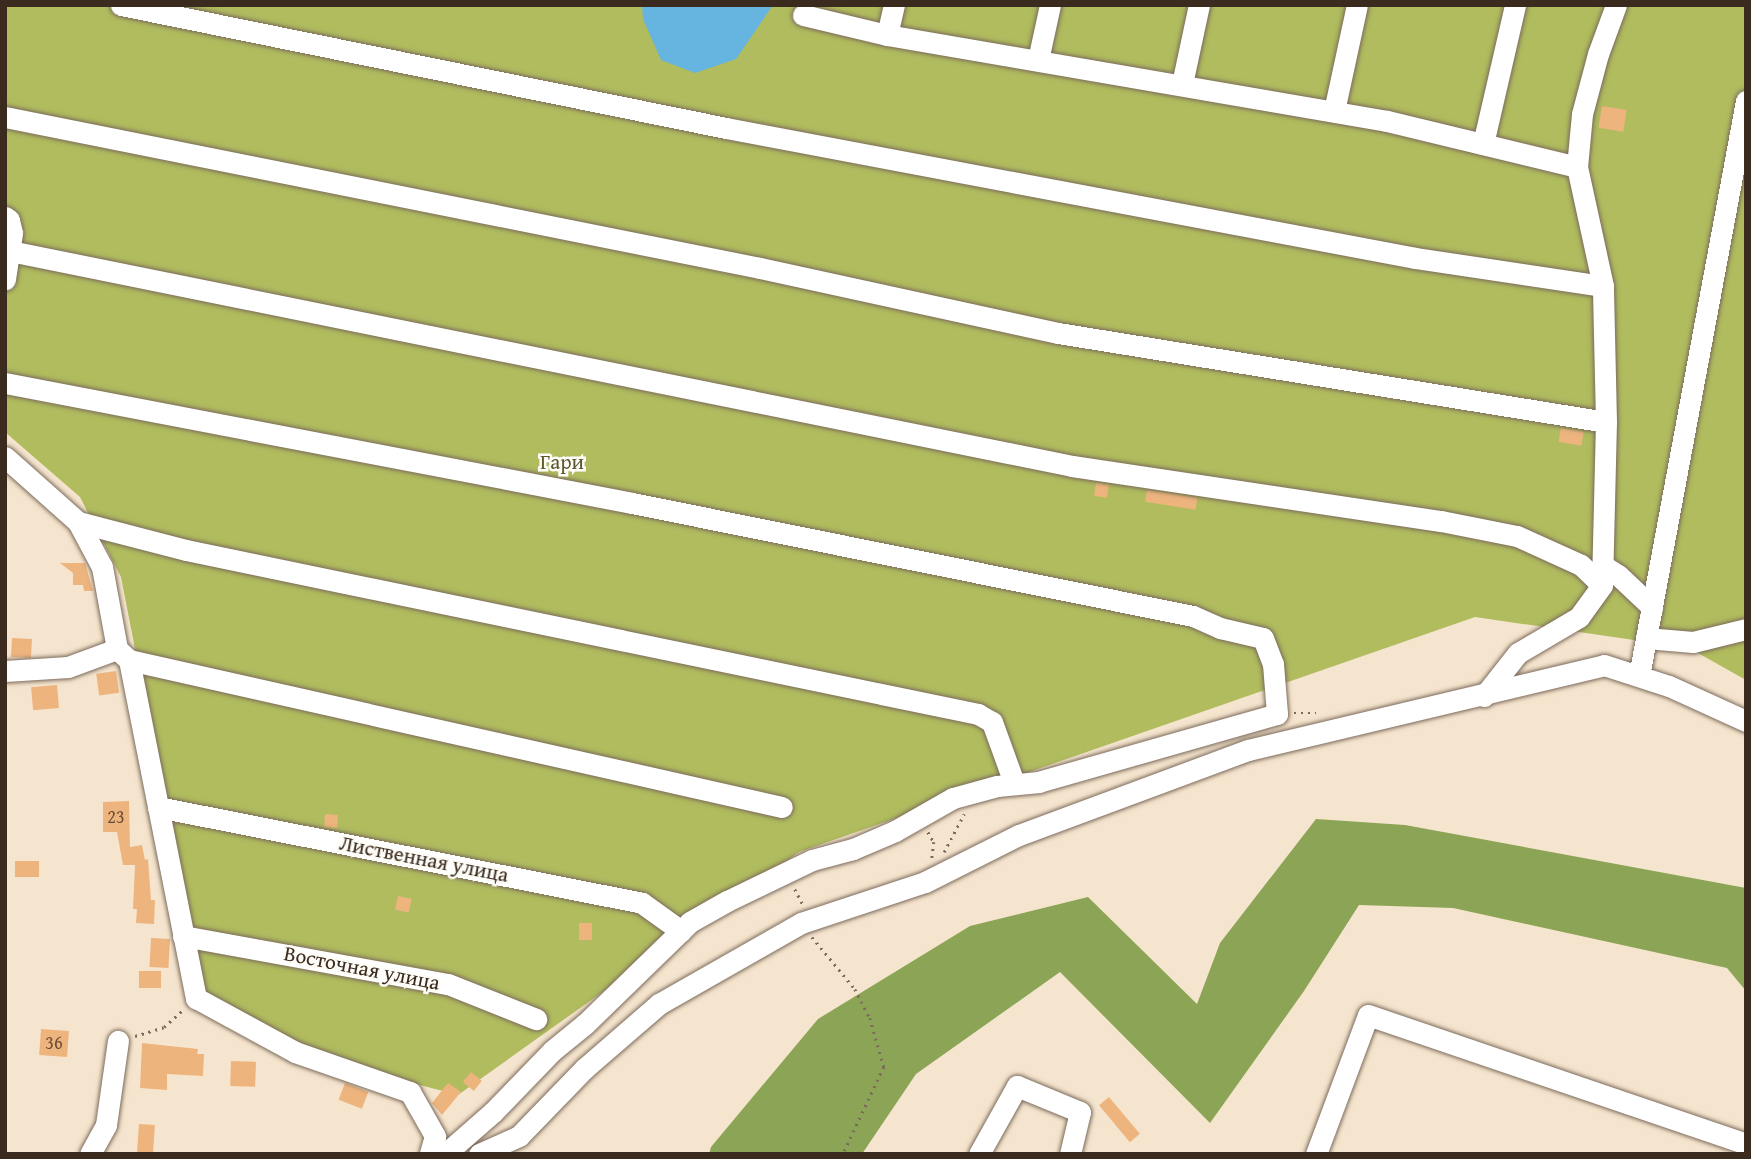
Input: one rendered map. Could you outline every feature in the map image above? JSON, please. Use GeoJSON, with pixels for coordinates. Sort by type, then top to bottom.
{"type":"FeatureCollection","features":[{"type":"Feature","properties":{"kind":"street"},"geometry":{"type":"LineString","coordinates":[[121,5],[726,128],[1415,258],[1603,286]]}},
{"type":"Feature","properties":{"kind":"street"},"geometry":{"type":"LineString","coordinates":[[887,35],[894,5]]}},
{"type":"Feature","properties":{"kind":"street"},"geometry":{"type":"LineString","coordinates":[[1038,60],[1050,5]]}},
{"type":"Feature","properties":{"kind":"street"},"geometry":{"type":"LineString","coordinates":[[1182,84],[1199,5]]}},
{"type":"Feature","properties":{"kind":"street"},"geometry":{"type":"LineString","coordinates":[[1334,111],[1357,5]]}},
{"type":"Feature","properties":{"kind":"street"},"geometry":{"type":"LineString","coordinates":[[1483,144],[1515,5]]}},
{"type":"Feature","properties":{"kind":"street"},"geometry":{"type":"LineString","coordinates":[[1484,696],[1518,653],[1579,617],[1602,575],[1606,422],[1603,286],[1577,167],[1583,114],[1598,54],[1616,5]]}},
{"type":"Feature","properties":{"kind":"street"},"geometry":{"type":"LineString","coordinates":[[803,15],[887,35],[1334,111],[1577,167]]}},
{"type":"Feature","properties":{"kind":"street"},"geometry":{"type":"LineString","coordinates":[[1639,676],[1746,102]]}},
{"type":"Feature","properties":{"kind":"street"},"geometry":{"type":"LineString","coordinates":[[5,117],[733,262],[1058,333],[1606,422]]}},
{"type":"Feature","properties":{"kind":"street"},"geometry":{"type":"LineString","coordinates":[[5,217],[9,219],[12,233],[5,279]]}},
{"type":"Feature","properties":{"kind":"street"},"geometry":{"type":"LineString","coordinates":[[10,251],[1072,466],[1441,521],[1517,536],[1602,575],[1618,575],[1652,607]]}},
{"type":"Feature","properties":{"kind":"street"},"geometry":{"type":"LineString","coordinates":[[5,383],[632,503],[1193,616],[1220,628],[1263,638],[1273,664],[1277,714],[1039,782],[997,786],[953,799],[907,825],[853,849],[812,859],[727,901],[690,922],[552,1051],[493,1112],[445,1154]]}},
{"type":"Feature","properties":{"kind":"street"},"geometry":{"type":"LineString","coordinates":[[5,457],[78,522],[102,567],[158,807],[196,998],[295,1052],[410,1092],[435,1136],[429,1154]]}},
{"type":"Feature","properties":{"kind":"street"},"geometry":{"type":"LineString","coordinates":[[78,522],[186,550],[978,714],[992,722],[1013,780]]}},
{"type":"Feature","properties":{"kind":"street"},"geometry":{"type":"LineString","coordinates":[[1646,638],[1693,642],[1746,629]]}},
{"type":"Feature","properties":{"kind":"street"},"geometry":{"type":"LineString","coordinates":[[5,671],[68,667],[123,654],[782,807]]}},
{"type":"Feature","properties":{"kind":"street"},"geometry":{"type":"LineString","coordinates":[[479,1154],[519,1136],[585,1068],[659,1004],[806,922],[930,880],[1019,835],[1248,750],[1484,696],[1522,683],[1604,665],[1669,686],[1746,722]]}},
{"type":"Feature","properties":{"kind":"street","name":"Лиственная улица"},"geometry":{"type":"LineString","coordinates":[[158,807],[642,902],[681,931]]}},
{"type":"Feature","properties":{"kind":"street","name":"Восточная улица"},"geometry":{"type":"LineString","coordinates":[[183,936],[448,984],[536,1018]]}},
{"type":"Feature","properties":{"kind":"street"},"geometry":{"type":"LineString","coordinates":[[1316,1154],[1368,1015],[1746,1144]]}},
{"type":"Feature","properties":{"kind":"street"},"geometry":{"type":"LineString","coordinates":[[90,1154],[106,1125],[118,1041]]}},
{"type":"Feature","properties":{"kind":"street"},"geometry":{"type":"LineString","coordinates":[[979,1154],[1017,1086],[1080,1112],[1070,1154]]}},
{"type":"Feature","properties":{"kind":"path"},"geometry":{"type":"LineString","coordinates":[[930,880],[975,792]]}},
{"type":"Feature","properties":{"kind":"path"},"geometry":{"type":"LineString","coordinates":[[907,825],[925,827],[934,842],[930,880]]}},
{"type":"Feature","properties":{"kind":"path"},"geometry":{"type":"LineString","coordinates":[[787,873],[806,922],[855,989],[870,1018],[884,1067],[843,1154]]}},
{"type":"Feature","properties":{"kind":"path"},"geometry":{"type":"LineString","coordinates":[[118,1041],[164,1027],[196,998]]}},
{"type":"Feature","properties":{"kind":"green space","name":"Гари"},"geometry":{"type":"Polygon","coordinates":[[[5,5],[1746,5],[1746,680],[1689,648],[1475,617],[799,852],[458,1095],[313,1057],[202,992],[121,577],[80,497],[5,432],[5,5]]]}},
{"type":"Feature","properties":{"kind":"green space"},"geometry":{"type":"Polygon","coordinates":[[[1316,819],[1405,825],[1746,888],[1746,991],[1727,968],[1453,908],[1359,905],[1304,991],[1210,1123],[1060,972],[916,1074],[862,1154],[709,1154],[711,1147],[818,1019],[970,926],[1088,897],[1197,1004],[1220,943],[1316,819]]]}},
{"type":"Feature","properties":{"kind":"water"},"geometry":{"type":"Polygon","coordinates":[[[642,5],[773,5],[736,59],[695,73],[661,60],[643,19],[642,5]]]}},
{"type":"Feature","properties":{"kind":"building"},"geometry":{"type":"Polygon","coordinates":[[[1602,106],[1627,110],[1623,132],[1599,128],[1602,106]]]}},
{"type":"Feature","properties":{"kind":"building"},"geometry":{"type":"Polygon","coordinates":[[[1561,428],[1584,432],[1581,446],[1559,442],[1561,428]]]}},
{"type":"Feature","properties":{"kind":"building"},"geometry":{"type":"Polygon","coordinates":[[[1096,483],[1109,485],[1107,498],[1094,496],[1096,483]]]}},
{"type":"Feature","properties":{"kind":"building"},"geometry":{"type":"Polygon","coordinates":[[[1147,490],[1197,498],[1195,510],[1145,502],[1147,490]]]}},
{"type":"Feature","properties":{"kind":"building"},"geometry":{"type":"Polygon","coordinates":[[[60,563],[85,563],[93,591],[84,591],[83,585],[73,585],[73,573],[60,563]]]}},
{"type":"Feature","properties":{"kind":"building"},"geometry":{"type":"Polygon","coordinates":[[[12,638],[32,639],[31,658],[11,657],[12,638]]]}},
{"type":"Feature","properties":{"kind":"building"},"geometry":{"type":"Polygon","coordinates":[[[116,671],[119,693],[99,696],[96,674],[116,671]]]}},
{"type":"Feature","properties":{"kind":"building"},"geometry":{"type":"Polygon","coordinates":[[[57,685],[59,708],[33,710],[31,687],[57,685]]]}},
{"type":"Feature","properties":{"kind":"building"},"geometry":{"type":"Polygon","coordinates":[[[129,801],[130,847],[142,845],[145,860],[148,859],[151,900],[155,900],[154,924],[136,923],[137,909],[133,909],[135,865],[123,865],[117,832],[103,832],[103,802],[129,801]]]}},
{"type":"Feature","properties":{"kind":"building"},"geometry":{"type":"Polygon","coordinates":[[[325,814],[338,815],[337,828],[324,827],[325,814]]]}},
{"type":"Feature","properties":{"kind":"building"},"geometry":{"type":"Polygon","coordinates":[[[15,861],[39,861],[39,877],[15,877],[15,861]]]}},
{"type":"Feature","properties":{"kind":"building"},"geometry":{"type":"Polygon","coordinates":[[[398,896],[412,899],[409,913],[395,910],[398,896]]]}},
{"type":"Feature","properties":{"kind":"building"},"geometry":{"type":"Polygon","coordinates":[[[579,923],[592,923],[592,940],[579,940],[579,923]]]}},
{"type":"Feature","properties":{"kind":"building"},"geometry":{"type":"Polygon","coordinates":[[[151,938],[170,939],[168,968],[149,967],[151,938]]]}},
{"type":"Feature","properties":{"kind":"building"},"geometry":{"type":"Polygon","coordinates":[[[139,971],[161,971],[161,988],[139,988],[139,971]]]}},
{"type":"Feature","properties":{"kind":"building"},"geometry":{"type":"Polygon","coordinates":[[[41,1029],[69,1031],[67,1057],[39,1055],[41,1029]]]}},
{"type":"Feature","properties":{"kind":"building"},"geometry":{"type":"Polygon","coordinates":[[[142,1043],[198,1049],[197,1054],[204,1054],[203,1076],[167,1074],[167,1090],[140,1088],[142,1043]]]}},
{"type":"Feature","properties":{"kind":"building"},"geometry":{"type":"Polygon","coordinates":[[[231,1061],[256,1062],[255,1087],[230,1086],[231,1061]]]}},
{"type":"Feature","properties":{"kind":"building"},"geometry":{"type":"Polygon","coordinates":[[[471,1072],[482,1081],[474,1091],[463,1082],[471,1072]]]}},
{"type":"Feature","properties":{"kind":"building"},"geometry":{"type":"Polygon","coordinates":[[[345,1083],[368,1092],[362,1109],[339,1100],[345,1083]]]}},
{"type":"Feature","properties":{"kind":"building"},"geometry":{"type":"Polygon","coordinates":[[[448,1083],[461,1092],[442,1115],[432,1103],[448,1083]]]}},
{"type":"Feature","properties":{"kind":"building"},"geometry":{"type":"Polygon","coordinates":[[[1109,1097],[1140,1134],[1130,1142],[1099,1105],[1109,1097]]]}},
{"type":"Feature","properties":{"kind":"building"},"geometry":{"type":"Polygon","coordinates":[[[139,1124],[155,1125],[153,1154],[137,1154],[139,1124]]]}}]}
